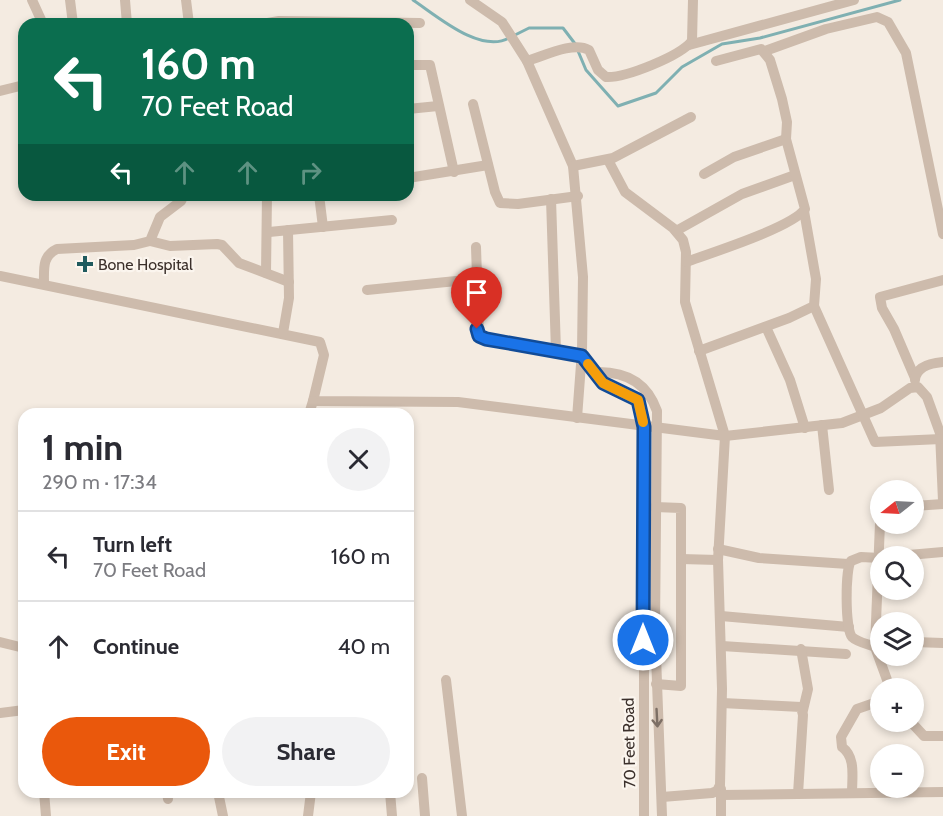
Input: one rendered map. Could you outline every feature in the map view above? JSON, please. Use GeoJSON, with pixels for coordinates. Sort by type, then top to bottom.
{"type":"FeatureCollection","features":[{"type":"Feature","properties":{"kind":"street"},"geometry":{"type":"LineString","coordinates":[[32,0],[40,18]]}},
{"type":"Feature","properties":{"kind":"street"},"geometry":{"type":"LineString","coordinates":[[70,0],[72,18]]}},
{"type":"Feature","properties":{"kind":"street"},"geometry":{"type":"LineString","coordinates":[[125,0],[126,18]]}},
{"type":"Feature","properties":{"kind":"street"},"geometry":{"type":"LineString","coordinates":[[186,0],[188,18]]}},
{"type":"Feature","properties":{"kind":"street"},"geometry":{"type":"LineString","coordinates":[[470,0],[502,22],[527,61],[573,166],[578,196],[583,277],[582,356],[577,418]]}},
{"type":"Feature","properties":{"kind":"street"},"geometry":{"type":"LineString","coordinates":[[689,45],[694,36],[693,0]]}},
{"type":"Feature","properties":{"kind":"street"},"geometry":{"type":"LineString","coordinates":[[527,61],[566,49],[584,47],[590,50],[598,70],[612,77],[646,67],[689,45],[854,0]]}},
{"type":"Feature","properties":{"kind":"street"},"geometry":{"type":"LineString","coordinates":[[716,61],[757,50],[765,51],[826,29],[877,17],[888,22],[906,53],[943,234]]}},
{"type":"Feature","properties":{"kind":"street"},"geometry":{"type":"LineString","coordinates":[[414,23],[420,23]]}},
{"type":"Feature","properties":{"kind":"street"},"geometry":{"type":"LineString","coordinates":[[765,51],[770,60],[785,112],[786,139],[805,206],[816,279],[814,306],[875,442],[941,439]]}},
{"type":"Feature","properties":{"kind":"street"},"geometry":{"type":"LineString","coordinates":[[414,65],[430,65],[454,172]]}},
{"type":"Feature","properties":{"kind":"street"},"geometry":{"type":"LineString","coordinates":[[0,91],[18,86]]}},
{"type":"Feature","properties":{"kind":"street"},"geometry":{"type":"LineString","coordinates":[[473,104],[500,203],[518,204],[578,196]]}},
{"type":"Feature","properties":{"kind":"street"},"geometry":{"type":"LineString","coordinates":[[414,108],[438,106]]}},
{"type":"Feature","properties":{"kind":"street"},"geometry":{"type":"LineString","coordinates":[[573,166],[608,160],[691,117]]}},
{"type":"Feature","properties":{"kind":"street"},"geometry":{"type":"LineString","coordinates":[[704,174],[735,157],[786,139]]}},
{"type":"Feature","properties":{"kind":"street"},"geometry":{"type":"LineString","coordinates":[[608,160],[624,192],[676,231],[685,246],[685,303],[725,436],[718,554],[722,646],[721,816]]}},
{"type":"Feature","properties":{"kind":"street"},"geometry":{"type":"LineString","coordinates":[[414,177],[488,165]]}},
{"type":"Feature","properties":{"kind":"street"},"geometry":{"type":"LineString","coordinates":[[676,231],[742,194],[795,175]]}},
{"type":"Feature","properties":{"kind":"street"},"geometry":{"type":"LineString","coordinates":[[550,199],[556,351]]}},
{"type":"Feature","properties":{"kind":"street"},"geometry":{"type":"LineString","coordinates":[[150,241],[160,217],[181,201]]}},
{"type":"Feature","properties":{"kind":"street"},"geometry":{"type":"LineString","coordinates":[[266,273],[269,232],[267,201]]}},
{"type":"Feature","properties":{"kind":"street"},"geometry":{"type":"LineString","coordinates":[[320,201],[323,227]]}},
{"type":"Feature","properties":{"kind":"street"},"geometry":{"type":"LineString","coordinates":[[686,262],[765,232],[804,211]]}},
{"type":"Feature","properties":{"kind":"street"},"geometry":{"type":"LineString","coordinates":[[269,232],[392,219]]}},
{"type":"Feature","properties":{"kind":"street"},"geometry":{"type":"LineString","coordinates":[[284,333],[289,282],[288,230]]}},
{"type":"Feature","properties":{"kind":"street"},"geometry":{"type":"LineString","coordinates":[[44,284],[45,259],[49,252],[57,249],[134,245],[150,241],[170,246],[217,243],[222,245],[239,263],[289,282]]}},
{"type":"Feature","properties":{"kind":"street"},"geometry":{"type":"LineString","coordinates":[[476,247],[479,336],[582,356],[595,372]]}},
{"type":"Feature","properties":{"kind":"street"},"geometry":{"type":"LineString","coordinates":[[0,276],[320,342],[324,348],[324,355],[311,408]]}},
{"type":"Feature","properties":{"kind":"street"},"geometry":{"type":"LineString","coordinates":[[367,290],[476,279]]}},
{"type":"Feature","properties":{"kind":"street"},"geometry":{"type":"LineString","coordinates":[[924,505],[943,502],[940,484],[941,439],[927,397],[915,382],[894,329],[882,308],[880,297],[943,280]]}},
{"type":"Feature","properties":{"kind":"street"},"geometry":{"type":"LineString","coordinates":[[699,351],[766,327],[814,306]]}},
{"type":"Feature","properties":{"kind":"street"},"geometry":{"type":"LineString","coordinates":[[766,327],[790,380],[805,428]]}},
{"type":"Feature","properties":{"kind":"street"},"geometry":{"type":"LineString","coordinates":[[313,401],[458,402],[725,436],[805,428],[864,415],[915,382],[922,368],[943,362]]}},
{"type":"Feature","properties":{"kind":"street","name":"70 Feet Road"},"geometry":{"type":"LineString","coordinates":[[595,372],[603,383],[638,400],[644,427],[644,816]]}},
{"type":"Feature","properties":{"kind":"street","name":"70 Feet Road"},"geometry":{"type":"LineString","coordinates":[[595,372],[618,373],[643,385],[657,411],[656,684],[662,816]]}},
{"type":"Feature","properties":{"kind":"street"},"geometry":{"type":"LineString","coordinates":[[822,425],[829,490]]}},
{"type":"Feature","properties":{"kind":"street"},"geometry":{"type":"LineString","coordinates":[[655,507],[681,508],[681,686],[656,684]]}},
{"type":"Feature","properties":{"kind":"street"},"geometry":{"type":"LineString","coordinates":[[924,554],[943,552]]}},
{"type":"Feature","properties":{"kind":"street"},"geometry":{"type":"LineString","coordinates":[[681,559],[718,554],[848,564],[861,557],[870,558]]}},
{"type":"Feature","properties":{"kind":"street"},"geometry":{"type":"LineString","coordinates":[[848,564],[849,627],[853,638],[870,642]]}},
{"type":"Feature","properties":{"kind":"street"},"geometry":{"type":"LineString","coordinates":[[721,616],[849,627]]}},
{"type":"Feature","properties":{"kind":"street"},"geometry":{"type":"LineString","coordinates":[[0,642],[18,646]]}},
{"type":"Feature","properties":{"kind":"street"},"geometry":{"type":"LineString","coordinates":[[924,642],[943,643]]}},
{"type":"Feature","properties":{"kind":"street"},"geometry":{"type":"LineString","coordinates":[[722,646],[846,654]]}},
{"type":"Feature","properties":{"kind":"street"},"geometry":{"type":"LineString","coordinates":[[798,794],[803,710],[808,689],[801,650]]}},
{"type":"Feature","properties":{"kind":"street"},"geometry":{"type":"LineString","coordinates":[[446,680],[462,816]]}},
{"type":"Feature","properties":{"kind":"street"},"geometry":{"type":"LineString","coordinates":[[722,704],[797,706],[803,710]]}},
{"type":"Feature","properties":{"kind":"street"},"geometry":{"type":"LineString","coordinates":[[852,794],[851,759],[840,743],[841,737],[857,709],[870,704]]}},
{"type":"Feature","properties":{"kind":"street"},"geometry":{"type":"LineString","coordinates":[[0,712],[18,710]]}},
{"type":"Feature","properties":{"kind":"street"},"geometry":{"type":"LineString","coordinates":[[920,732],[924,736],[943,736]]}},
{"type":"Feature","properties":{"kind":"street"},"geometry":{"type":"LineString","coordinates":[[422,778],[425,816]]}},
{"type":"Feature","properties":{"kind":"street"},"geometry":{"type":"LineString","coordinates":[[662,797],[712,793],[721,790],[798,794],[943,792]]}},
{"type":"Feature","properties":{"kind":"street"},"geometry":{"type":"LineString","coordinates":[[44,798],[46,816]]}},
{"type":"Feature","properties":{"kind":"street"},"geometry":{"type":"LineString","coordinates":[[219,798],[223,816]]}},
{"type":"Feature","properties":{"kind":"street"},"geometry":{"type":"LineString","coordinates":[[308,816],[310,798]]}},
{"type":"Feature","properties":{"kind":"street"},"geometry":{"type":"LineString","coordinates":[[390,798],[392,816]]}},
{"type":"Feature","properties":{"kind":"waterway"},"geometry":{"type":"LineString","coordinates":[[413,0],[446,23],[472,37],[498,42],[509,38]]}},
{"type":"Feature","properties":{"kind":"waterway"},"geometry":{"type":"LineString","coordinates":[[578,51],[586,70],[618,106],[656,93],[682,67],[722,44],[760,38],[900,0]]}},
{"type":"Feature","properties":{"kind":"waterway"},"geometry":{"type":"LineString","coordinates":[[515,35],[529,28],[563,28],[576,45]]}},
{"type":"Feature","properties":{"kind":"slow traffic"},"geometry":{"type":"LineString","coordinates":[[588,364],[603,383],[634,396],[638,400],[643,422]]}},
{"type":"Feature","properties":{"kind":"place","name":"Bone Hospital"},"geometry":{"type":"Point","coordinates":[85,264]}},
{"type":"Feature","properties":{"kind":"route"},"geometry":{"type":"LineString","coordinates":[[477,329],[479,336],[486,339],[582,356],[599,380],[638,400],[644,427],[642,466],[643,640]]}}]}
